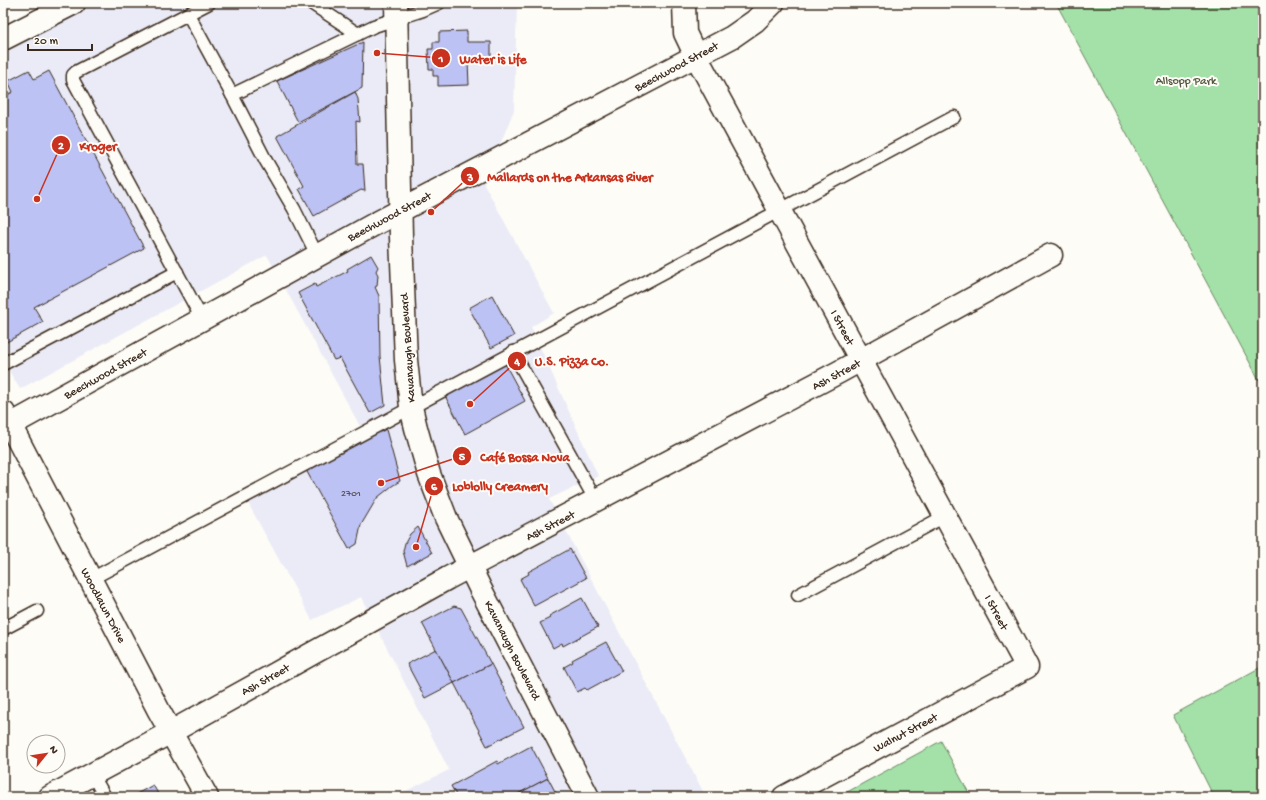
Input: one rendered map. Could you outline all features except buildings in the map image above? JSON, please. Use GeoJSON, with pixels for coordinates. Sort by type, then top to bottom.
{"type":"FeatureCollection","features":[{"type":"Feature","properties":{"kind":"street"},"geometry":{"type":"LineString","coordinates":[[3,39],[74,3]]}},
{"type":"Feature","properties":{"kind":"street","name":"I Street"},"geometry":{"type":"LineString","coordinates":[[684,3],[686,33],[696,56],[1026,667]]}},
{"type":"Feature","properties":{"kind":"street","name":"Beechwood Street"},"geometry":{"type":"LineString","coordinates":[[5,422],[202,319],[401,210],[732,37],[754,21],[773,3]]}},
{"type":"Feature","properties":{"kind":"street","name":"Kavanaugh Boulevard"},"geometry":{"type":"LineString","coordinates":[[396,11],[401,210],[400,236],[406,360],[411,407],[416,428],[429,474],[446,518],[588,797]]}},
{"type":"Feature","properties":{"kind":"street","name":"Ash Street"},"geometry":{"type":"LineString","coordinates":[[50,797],[171,732],[470,566],[596,501],[861,360],[1051,255]]}},
{"type":"Feature","properties":{"kind":"street","name":"Woodlawn Drive"},"geometry":{"type":"LineString","coordinates":[[5,422],[91,579],[171,732],[207,797]]}},
{"type":"Feature","properties":{"kind":"street","name":"Walnut Street"},"geometry":{"type":"LineString","coordinates":[[784,797],[1026,667]]}},
{"type":"Feature","properties":{"kind":"lane"},"geometry":{"type":"LineString","coordinates":[[202,319],[73,80],[73,75],[76,72],[209,3]]}},
{"type":"Feature","properties":{"kind":"lane"},"geometry":{"type":"LineString","coordinates":[[311,3],[358,34]]}},
{"type":"Feature","properties":{"kind":"lane"},"geometry":{"type":"LineString","coordinates":[[232,95],[374,26],[396,11],[423,10],[439,3]]}},
{"type":"Feature","properties":{"kind":"lane"},"geometry":{"type":"LineString","coordinates":[[188,14],[266,161],[294,209],[317,255]]}},
{"type":"Feature","properties":{"kind":"lane"},"geometry":{"type":"LineString","coordinates":[[91,579],[954,116]]}},
{"type":"Feature","properties":{"kind":"lane"},"geometry":{"type":"LineString","coordinates":[[3,364],[177,272]]}},
{"type":"Feature","properties":{"kind":"lane"},"geometry":{"type":"LineString","coordinates":[[513,352],[596,501]]}},
{"type":"Feature","properties":{"kind":"lane"},"geometry":{"type":"LineString","coordinates":[[798,595],[945,516]]}},
{"type":"Feature","properties":{"kind":"lane"},"geometry":{"type":"LineString","coordinates":[[3,629],[37,611]]}},
{"type":"Feature","properties":{"kind":"lane"},"geometry":{"type":"LineString","coordinates":[[92,774],[105,797]]}},
{"type":"Feature","properties":{"kind":"shaded area"},"geometry":{"type":"Polygon","coordinates":[[[82,3],[517,3],[514,110],[484,184],[554,313],[531,327],[598,476],[549,499],[706,797],[406,797],[404,792],[449,770],[361,597],[312,620],[242,492],[361,428],[267,255],[20,389],[3,361],[3,49],[82,3]]]}},
{"type":"Feature","properties":{"kind":"green space","name":"Allsopp Park"},"geometry":{"type":"Polygon","coordinates":[[[1056,3],[1263,3],[1263,387],[1056,3]]]}},
{"type":"Feature","properties":{"kind":"green space"},"geometry":{"type":"Polygon","coordinates":[[[1263,666],[1263,797],[1214,797],[1173,715],[1263,666]]]}},
{"type":"Feature","properties":{"kind":"green space"},"geometry":{"type":"Polygon","coordinates":[[[941,741],[971,797],[838,797],[941,741]]]}},
{"type":"Feature","properties":{"kind":"place","name":"Water is Life"},"geometry":{"type":"Point","coordinates":[377,53]}},
{"type":"Feature","properties":{"kind":"place","name":"Kroger"},"geometry":{"type":"Point","coordinates":[37,199]}},
{"type":"Feature","properties":{"kind":"place","name":"Mallards on the Arkansas River"},"geometry":{"type":"Point","coordinates":[431,212]}},
{"type":"Feature","properties":{"kind":"place","name":"U.S. Pizza Co."},"geometry":{"type":"Point","coordinates":[470,404]}},
{"type":"Feature","properties":{"kind":"place","name":"Café Bossa Nova"},"geometry":{"type":"Point","coordinates":[381,483]}},
{"type":"Feature","properties":{"kind":"place","name":"Loblolly Creamery"},"geometry":{"type":"Point","coordinates":[416,547]}}]}
